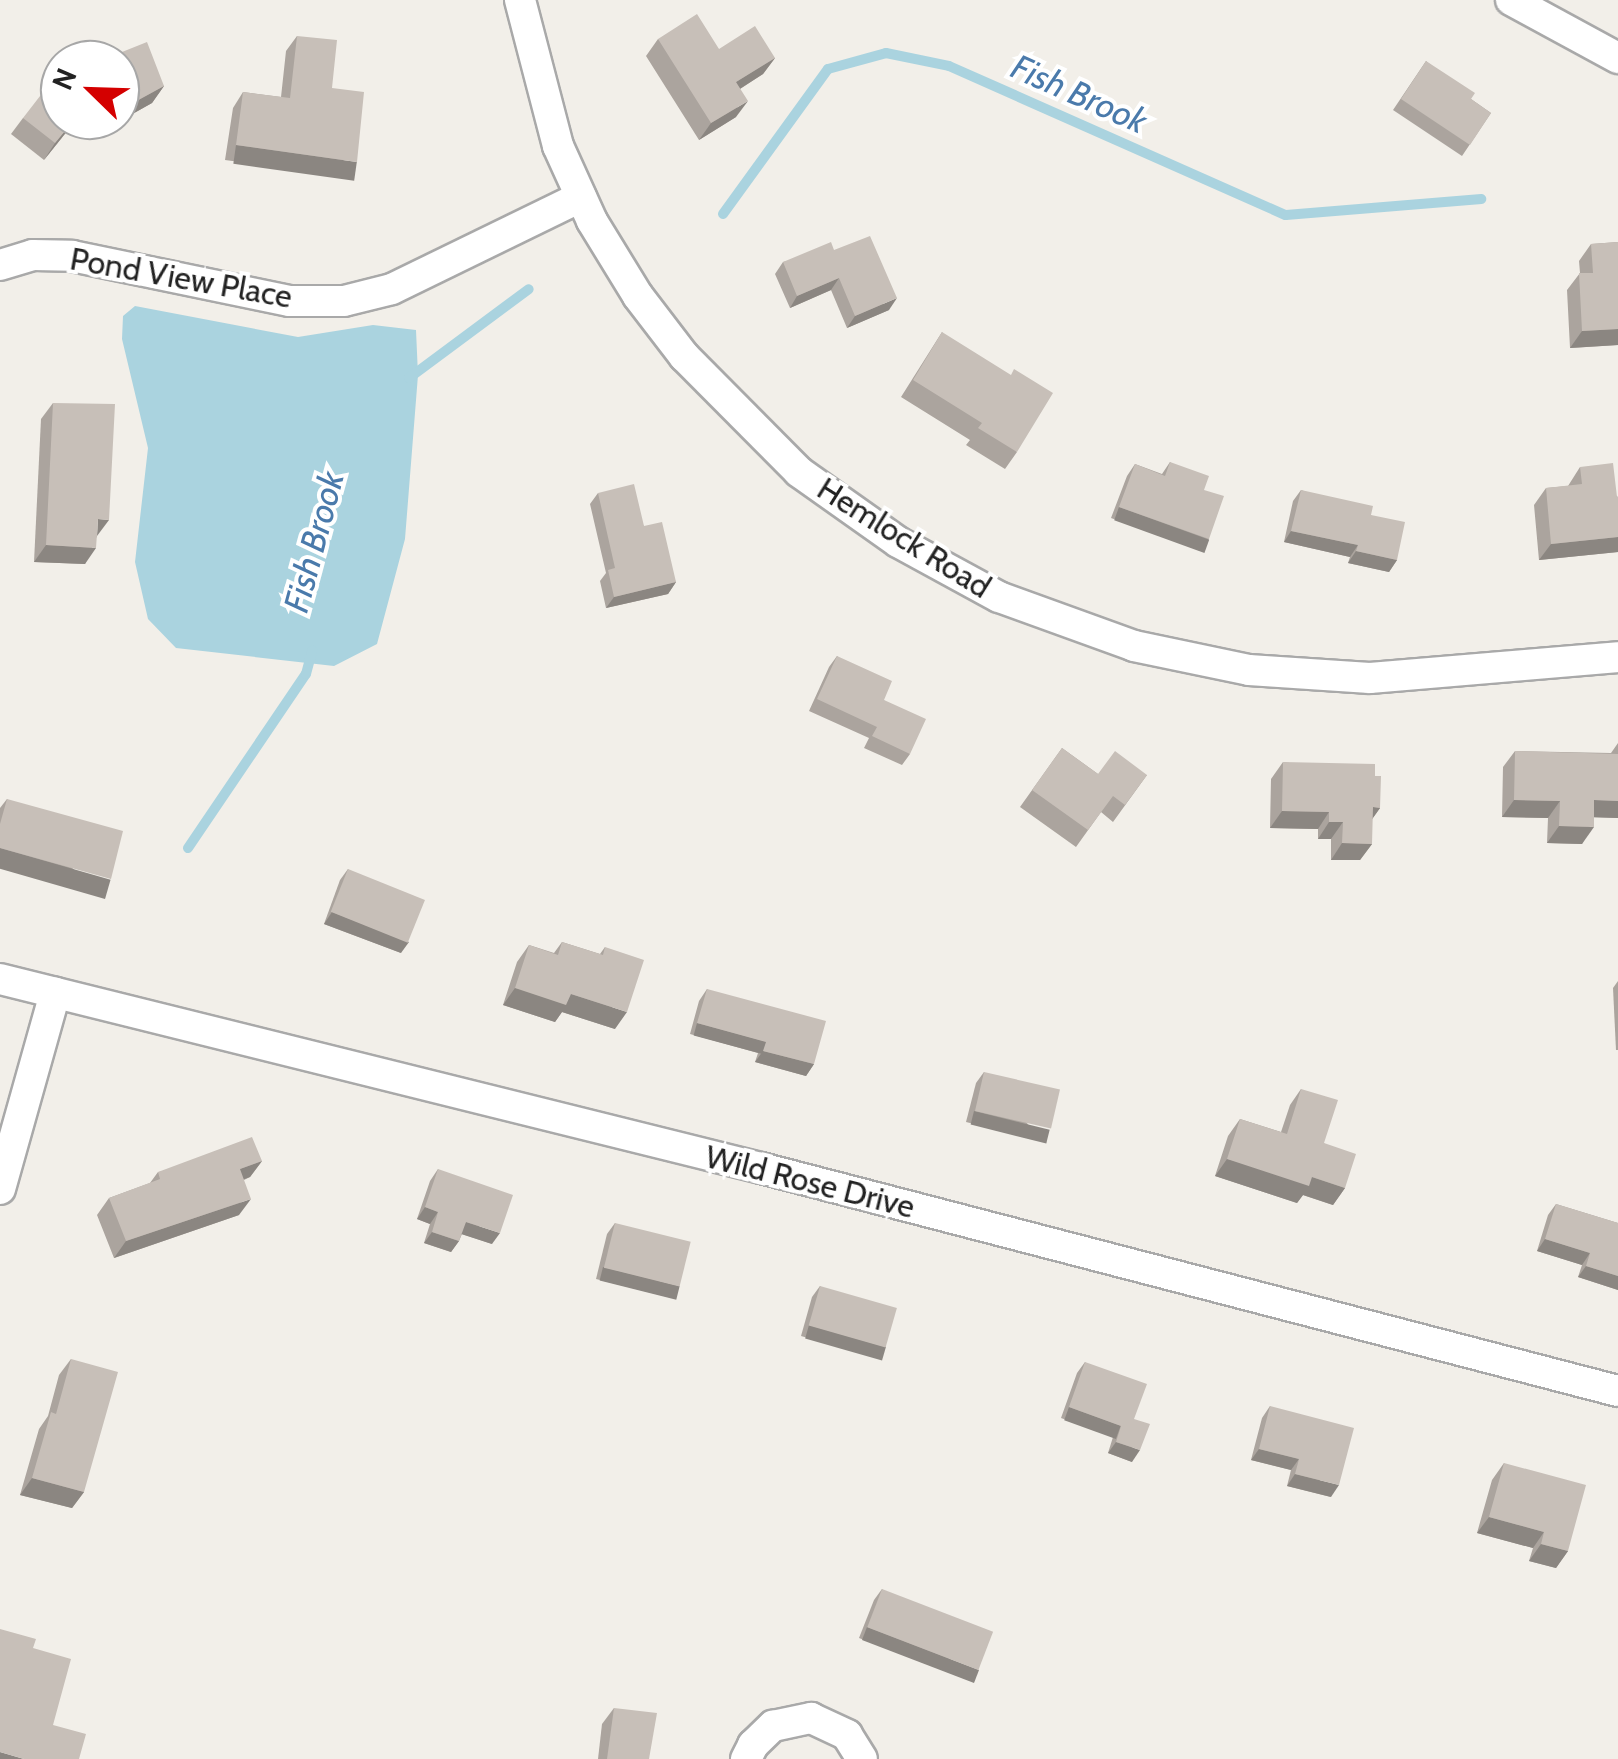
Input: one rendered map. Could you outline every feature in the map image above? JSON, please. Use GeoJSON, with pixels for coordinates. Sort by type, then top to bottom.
{"type":"FeatureCollection","features":[{"type":"Feature","properties":{"kind":"street","name":"Hemlock Road"},"geometry":{"type":"LineString","coordinates":[[520,0],[558,146],[581,197],[638,296],[684,356],[799,472],[898,542],[998,597],[1134,646],[1249,670],[1370,678],[1618,656]]}},
{"type":"Feature","properties":{"kind":"street"},"geometry":{"type":"LineString","coordinates":[[1511,0],[1618,58]]}},
{"type":"Feature","properties":{"kind":"street","name":"Pond View Place"},"geometry":{"type":"LineString","coordinates":[[0,266],[33,255],[72,256],[289,300],[344,301],[392,290],[581,197]]}},
{"type":"Feature","properties":{"kind":"street","name":"Wild Rose Drive"},"geometry":{"type":"LineString","coordinates":[[0,979],[761,1168],[1618,1391]]}},
{"type":"Feature","properties":{"kind":"street"},"geometry":{"type":"LineString","coordinates":[[0,1189],[54,993]]}},
{"type":"Feature","properties":{"kind":"street"},"geometry":{"type":"LineString","coordinates":[[746,1759],[753,1745],[773,1726],[812,1718],[847,1735],[862,1759]]}},
{"type":"Feature","properties":{"kind":"water"},"geometry":{"type":"Polygon","coordinates":[[[135,306],[298,337],[373,325],[416,330],[418,375],[405,539],[377,644],[334,666],[176,648],[148,619],[135,562],[148,448],[122,339],[123,316],[135,306]]]}},
{"type":"Feature","properties":{"kind":"building"},"geometry":{"type":"Polygon","coordinates":[[[697,14],[719,49],[755,26],[775,58],[736,82],[748,101],[711,123],[658,39],[697,14]]]}},
{"type":"Feature","properties":{"kind":"building"},"geometry":{"type":"Polygon","coordinates":[[[297,36],[337,40],[332,88],[364,92],[357,162],[236,145],[243,92],[290,98],[297,36]]]}},
{"type":"Feature","properties":{"kind":"building"},"geometry":{"type":"Polygon","coordinates":[[[147,42],[164,86],[140,99],[140,45],[147,42]]]}},
{"type":"Feature","properties":{"kind":"building"},"geometry":{"type":"Polygon","coordinates":[[[1426,61],[1475,93],[1471,99],[1491,113],[1470,145],[1401,99],[1426,61]]]}},
{"type":"Feature","properties":{"kind":"building"},"geometry":{"type":"Polygon","coordinates":[[[40,96],[40,131],[23,118],[40,96]]]}},
{"type":"Feature","properties":{"kind":"building"},"geometry":{"type":"Polygon","coordinates":[[[870,236],[897,298],[855,316],[839,278],[797,296],[783,262],[831,242],[834,250],[870,236]]]}},
{"type":"Feature","properties":{"kind":"building"},"geometry":{"type":"Polygon","coordinates":[[[1618,242],[1618,329],[1582,331],[1579,273],[1593,273],[1591,244],[1618,242]]]}},
{"type":"Feature","properties":{"kind":"building"},"geometry":{"type":"Polygon","coordinates":[[[942,332],[1011,375],[1014,369],[1053,393],[1017,452],[978,428],[982,423],[913,380],[942,332]]]}},
{"type":"Feature","properties":{"kind":"building"},"geometry":{"type":"Polygon","coordinates":[[[53,403],[115,404],[109,520],[98,519],[96,548],[46,545],[53,403]]]}},
{"type":"Feature","properties":{"kind":"building"},"geometry":{"type":"Polygon","coordinates":[[[1170,462],[1209,476],[1204,490],[1224,496],[1209,539],[1119,507],[1135,464],[1165,476],[1170,462]]]}},
{"type":"Feature","properties":{"kind":"building"},"geometry":{"type":"Polygon","coordinates":[[[1613,463],[1618,537],[1551,544],[1546,488],[1582,484],[1580,467],[1613,463]]]}},
{"type":"Feature","properties":{"kind":"building"},"geometry":{"type":"Polygon","coordinates":[[[634,484],[644,526],[662,522],[676,582],[614,597],[608,570],[615,568],[598,493],[634,484]]]}},
{"type":"Feature","properties":{"kind":"building"},"geometry":{"type":"Polygon","coordinates":[[[1301,490],[1373,506],[1371,515],[1405,522],[1397,560],[1356,551],[1358,545],[1291,531],[1301,490]]]}},
{"type":"Feature","properties":{"kind":"building"},"geometry":{"type":"Polygon","coordinates":[[[837,656],[892,681],[884,700],[926,719],[910,754],[872,736],[877,727],[817,699],[837,656]]]}},
{"type":"Feature","properties":{"kind":"building"},"geometry":{"type":"Polygon","coordinates":[[[1062,748],[1098,774],[1115,751],[1147,775],[1125,805],[1113,796],[1088,830],[1032,790],[1062,748]]]}},
{"type":"Feature","properties":{"kind":"building"},"geometry":{"type":"Polygon","coordinates":[[[1515,751],[1618,754],[1618,801],[1594,800],[1594,827],[1559,826],[1560,801],[1514,800],[1515,751]]]}},
{"type":"Feature","properties":{"kind":"building"},"geometry":{"type":"Polygon","coordinates":[[[1283,762],[1375,764],[1375,776],[1381,776],[1380,808],[1373,807],[1372,844],[1342,843],[1343,822],[1329,822],[1329,812],[1282,811],[1283,762]]]}},
{"type":"Feature","properties":{"kind":"building"},"geometry":{"type":"Polygon","coordinates":[[[7,799],[123,831],[111,879],[0,848],[0,824],[7,799]]]}},
{"type":"Feature","properties":{"kind":"building"},"geometry":{"type":"Polygon","coordinates":[[[348,869],[425,900],[408,943],[331,912],[348,869]]]}},
{"type":"Feature","properties":{"kind":"building"},"geometry":{"type":"Polygon","coordinates":[[[562,942],[603,955],[605,947],[644,960],[627,1012],[571,994],[566,1005],[515,988],[529,945],[558,955],[562,942]]]}},
{"type":"Feature","properties":{"kind":"building"},"geometry":{"type":"Polygon","coordinates":[[[707,989],[826,1021],[814,1064],[763,1051],[766,1042],[697,1023],[707,989]]]}},
{"type":"Feature","properties":{"kind":"building"},"geometry":{"type":"Polygon","coordinates":[[[984,1072],[1060,1090],[1051,1129],[975,1111],[984,1072]]]}},
{"type":"Feature","properties":{"kind":"building"},"geometry":{"type":"Polygon","coordinates":[[[1301,1089],[1338,1100],[1324,1143],[1356,1154],[1345,1188],[1312,1177],[1309,1186],[1227,1159],[1240,1119],[1287,1134],[1301,1089]]]}},
{"type":"Feature","properties":{"kind":"building"},"geometry":{"type":"Polygon","coordinates":[[[252,1137],[262,1161],[240,1169],[251,1199],[126,1241],[109,1198],[160,1179],[158,1172],[252,1137]]]}},
{"type":"Feature","properties":{"kind":"building"},"geometry":{"type":"Polygon","coordinates":[[[438,1169],[513,1195],[500,1233],[466,1222],[459,1241],[432,1232],[438,1212],[425,1207],[438,1169]]]}},
{"type":"Feature","properties":{"kind":"building"},"geometry":{"type":"Polygon","coordinates":[[[1556,1204],[1618,1223],[1618,1276],[1586,1266],[1590,1253],[1545,1239],[1556,1204]]]}},
{"type":"Feature","properties":{"kind":"building"},"geometry":{"type":"Polygon","coordinates":[[[615,1223],[691,1242],[680,1287],[604,1268],[615,1223]]]}},
{"type":"Feature","properties":{"kind":"building"},"geometry":{"type":"Polygon","coordinates":[[[820,1286],[897,1308],[886,1347],[809,1325],[820,1286]]]}},
{"type":"Feature","properties":{"kind":"building"},"geometry":{"type":"Polygon","coordinates":[[[71,1359],[118,1372],[84,1492],[32,1478],[71,1359]]]}},
{"type":"Feature","properties":{"kind":"building"},"geometry":{"type":"Polygon","coordinates":[[[1085,1362],[1147,1384],[1134,1419],[1150,1424],[1140,1450],[1116,1442],[1121,1426],[1069,1407],[1085,1362]]]}},
{"type":"Feature","properties":{"kind":"building"},"geometry":{"type":"Polygon","coordinates":[[[1270,1406],[1354,1428],[1339,1485],[1295,1474],[1299,1459],[1259,1449],[1270,1406]]]}},
{"type":"Feature","properties":{"kind":"building"},"geometry":{"type":"Polygon","coordinates":[[[1504,1463],[1586,1485],[1568,1551],[1541,1544],[1544,1532],[1489,1517],[1504,1463]]]}},
{"type":"Feature","properties":{"kind":"building"},"geometry":{"type":"Polygon","coordinates":[[[882,1589],[993,1632],[978,1670],[867,1627],[882,1589]]]}},
{"type":"Feature","properties":{"kind":"building"},"geometry":{"type":"Polygon","coordinates":[[[0,1629],[36,1639],[33,1648],[71,1659],[53,1725],[86,1734],[79,1759],[24,1759],[0,1752],[0,1629]]]}},
{"type":"Feature","properties":{"kind":"building"},"geometry":{"type":"Polygon","coordinates":[[[614,1708],[657,1713],[649,1759],[607,1759],[614,1708]]]}},
{"type":"Feature","properties":{"kind":"waterway","name":"Fish Brook"},"geometry":{"type":"LineString","coordinates":[[723,214],[828,69],[886,53],[949,66],[1286,215],[1481,199]]}},
{"type":"Feature","properties":{"kind":"waterway","name":"Fish Brook"},"geometry":{"type":"LineString","coordinates":[[409,378],[529,289]]}},
{"type":"Feature","properties":{"kind":"waterway","name":"Fish Brook"},"geometry":{"type":"LineString","coordinates":[[188,848],[306,674],[312,651]]}}]}
